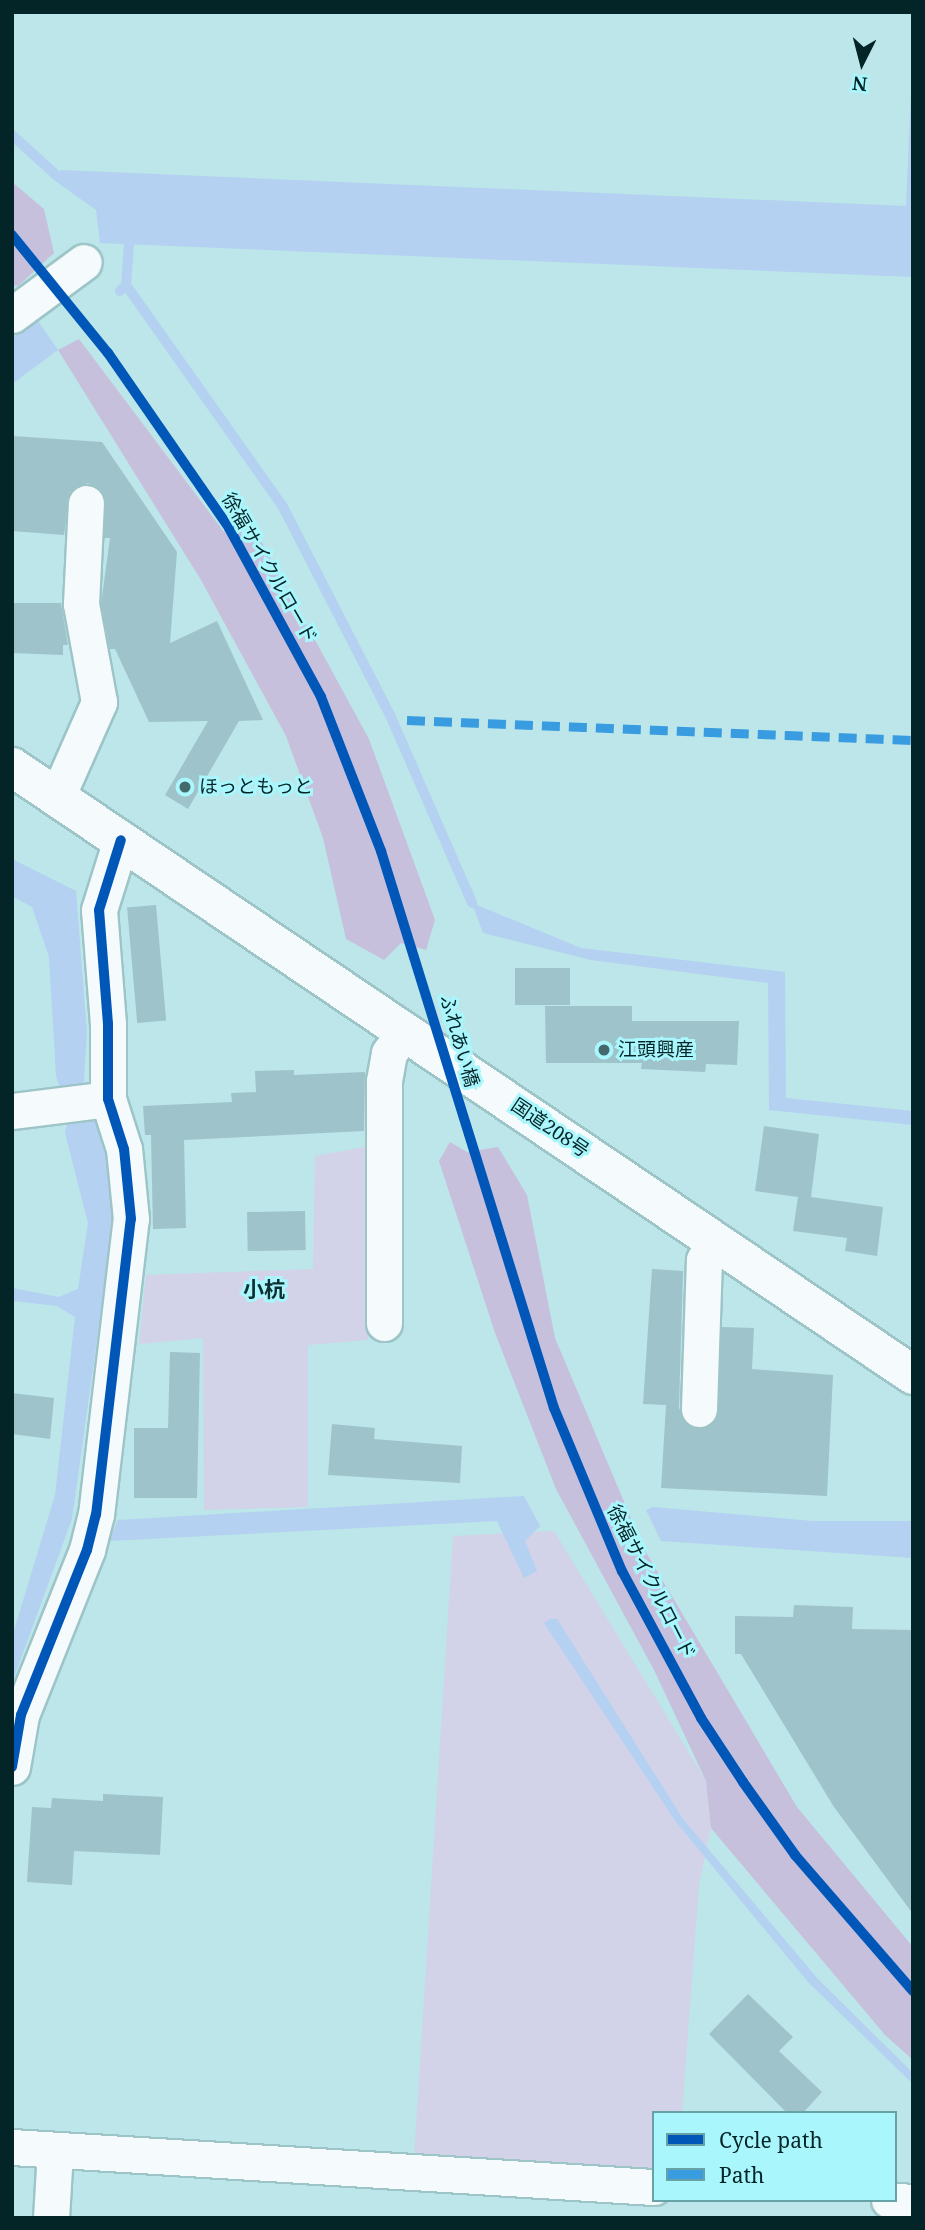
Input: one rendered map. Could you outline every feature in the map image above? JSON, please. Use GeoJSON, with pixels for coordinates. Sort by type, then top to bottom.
{"type":"FeatureCollection","features":[{"type":"Feature","properties":{"kind":"highway","name":"国道208号"},"geometry":{"type":"LineString","coordinates":[[12,767],[913,1375]]}},
{"type":"Feature","properties":{"kind":"street"},"geometry":{"type":"LineString","coordinates":[[12,314],[84,262]]}},
{"type":"Feature","properties":{"kind":"street"},"geometry":{"type":"LineString","coordinates":[[57,797],[99,702],[80,604],[86,503]]}},
{"type":"Feature","properties":{"kind":"street"},"geometry":{"type":"LineString","coordinates":[[12,1767],[21,1715],[87,1550],[96,1515],[131,1219],[124,1149],[108,1099],[108,1024],[99,910],[121,840]]}},
{"type":"Feature","properties":{"kind":"street"},"geometry":{"type":"LineString","coordinates":[[384,1323],[384,1081],[389,1053],[405,1031]]}},
{"type":"Feature","properties":{"kind":"street"},"geometry":{"type":"LineString","coordinates":[[28,1111],[108,1099]]}},
{"type":"Feature","properties":{"kind":"street"},"geometry":{"type":"LineString","coordinates":[[699,1409],[704,1260],[715,1240]]}},
{"type":"Feature","properties":{"kind":"street"},"geometry":{"type":"LineString","coordinates":[[12,2147],[652,2187]]}},
{"type":"Feature","properties":{"kind":"street"},"geometry":{"type":"LineString","coordinates":[[51,2218],[55,2151]]}},
{"type":"Feature","properties":{"kind":"shaded area"},"geometry":{"type":"Polygon","coordinates":[[[913,46],[913,277],[100,243],[96,210],[54,180],[61,170],[906,206],[913,46]]]}},
{"type":"Feature","properties":{"kind":"shaded area"},"geometry":{"type":"Polygon","coordinates":[[[12,182],[44,209],[54,253],[18,286],[12,285],[12,182]]]}},
{"type":"Feature","properties":{"kind":"shaded area"},"geometry":{"type":"Polygon","coordinates":[[[38,321],[58,350],[12,384],[12,338],[38,321]]]}},
{"type":"Feature","properties":{"kind":"shaded area"},"geometry":{"type":"Polygon","coordinates":[[[79,339],[224,532],[254,528],[369,739],[435,920],[426,950],[401,943],[384,960],[346,939],[323,838],[286,736],[201,580],[58,350],[79,339]]]}},
{"type":"Feature","properties":{"kind":"shaded area"},"geometry":{"type":"Polygon","coordinates":[[[12,859],[76,891],[87,1033],[83,1093],[104,1136],[112,1190],[110,1247],[72,1519],[12,1683],[12,1637],[55,1495],[75,1317],[57,1306],[12,1301],[12,1288],[59,1297],[78,1289],[88,1223],[65,1133],[69,1115],[56,1076],[49,957],[32,907],[12,896],[12,859]]]}},
{"type":"Feature","properties":{"kind":"shaded area"},"geometry":{"type":"Polygon","coordinates":[[[472,903],[581,948],[785,972],[786,1098],[913,1111],[913,1125],[769,1110],[768,983],[591,960],[483,933],[472,903]]]}},
{"type":"Feature","properties":{"kind":"shaded area"},"geometry":{"type":"Polygon","coordinates":[[[450,1142],[467,1152],[498,1147],[527,1195],[555,1338],[644,1549],[797,1807],[913,1947],[913,2060],[885,2035],[711,1828],[706,1781],[655,1672],[556,1489],[495,1333],[439,1161],[450,1142]]]}},
{"type":"Feature","properties":{"kind":"shaded area"},"geometry":{"type":"Polygon","coordinates":[[[370,1146],[368,1340],[308,1345],[308,1507],[204,1510],[203,1338],[139,1344],[146,1275],[313,1269],[315,1156],[370,1146]]]}},
{"type":"Feature","properties":{"kind":"shaded area"},"geometry":{"type":"Polygon","coordinates":[[[524,1496],[540,1526],[525,1541],[537,1571],[524,1578],[497,1521],[109,1541],[118,1520],[524,1496]]]}},
{"type":"Feature","properties":{"kind":"shaded area"},"geometry":{"type":"Polygon","coordinates":[[[653,1507],[813,1521],[913,1521],[913,1558],[661,1541],[646,1510],[653,1507]]]}},
{"type":"Feature","properties":{"kind":"shaded area"},"geometry":{"type":"Polygon","coordinates":[[[554,1531],[706,1781],[711,1828],[699,1885],[682,2111],[652,2111],[652,2173],[414,2159],[453,1536],[554,1531]]]}},
{"type":"Feature","properties":{"kind":"shaded area"},"geometry":{"type":"Polygon","coordinates":[[[557,1619],[683,1819],[818,1979],[913,2073],[913,2084],[808,1982],[676,1822],[544,1623],[557,1619]]]}},
{"type":"Feature","properties":{"kind":"building"},"geometry":{"type":"Polygon","coordinates":[[[12,436],[102,442],[177,552],[170,643],[217,621],[263,720],[239,721],[188,809],[165,795],[208,721],[149,722],[115,649],[110,649],[101,604],[110,538],[104,538],[104,494],[88,483],[70,492],[64,535],[12,531],[12,436]]]}},
{"type":"Feature","properties":{"kind":"building"},"geometry":{"type":"Polygon","coordinates":[[[12,603],[61,603],[68,645],[63,645],[63,655],[12,653],[12,603]]]}},
{"type":"Feature","properties":{"kind":"building"},"geometry":{"type":"Polygon","coordinates":[[[156,905],[166,1021],[137,1023],[127,908],[156,905]]]}},
{"type":"Feature","properties":{"kind":"building"},"geometry":{"type":"Polygon","coordinates":[[[515,968],[570,968],[570,1005],[515,1005],[515,968]]]}},
{"type":"Feature","properties":{"kind":"building"},"geometry":{"type":"Polygon","coordinates":[[[545,1006],[632,1006],[632,1021],[739,1021],[737,1065],[706,1064],[705,1072],[641,1069],[642,1063],[546,1063],[545,1006]]]}},
{"type":"Feature","properties":{"kind":"building"},"geometry":{"type":"Polygon","coordinates":[[[294,1070],[294,1075],[365,1072],[364,1131],[184,1140],[186,1228],[153,1229],[151,1135],[145,1135],[143,1106],[232,1102],[231,1093],[256,1092],[255,1071],[294,1070]]]}},
{"type":"Feature","properties":{"kind":"building"},"geometry":{"type":"Polygon","coordinates":[[[764,1126],[819,1134],[811,1197],[883,1207],[877,1256],[845,1251],[847,1238],[793,1231],[798,1197],[755,1191],[764,1126]]]}},
{"type":"Feature","properties":{"kind":"building"},"geometry":{"type":"Polygon","coordinates":[[[305,1211],[306,1250],[248,1251],[247,1212],[305,1211]]]}},
{"type":"Feature","properties":{"kind":"building"},"geometry":{"type":"Polygon","coordinates":[[[652,1269],[683,1271],[679,1408],[689,1426],[708,1427],[716,1419],[722,1327],[754,1328],[752,1369],[833,1375],[827,1496],[661,1488],[666,1405],[643,1404],[652,1269]]]}},
{"type":"Feature","properties":{"kind":"building"},"geometry":{"type":"Polygon","coordinates":[[[170,1352],[200,1353],[197,1498],[134,1498],[134,1428],[168,1428],[170,1352]]]}},
{"type":"Feature","properties":{"kind":"building"},"geometry":{"type":"Polygon","coordinates":[[[12,1393],[54,1398],[50,1439],[12,1434],[12,1393]]]}},
{"type":"Feature","properties":{"kind":"building"},"geometry":{"type":"Polygon","coordinates":[[[332,1424],[375,1428],[374,1439],[462,1446],[460,1483],[328,1475],[332,1424]]]}},
{"type":"Feature","properties":{"kind":"building"},"geometry":{"type":"Polygon","coordinates":[[[794,1605],[853,1607],[852,1629],[913,1630],[913,1914],[834,1807],[741,1654],[735,1654],[735,1616],[793,1617],[794,1605]]]}},
{"type":"Feature","properties":{"kind":"building"},"geometry":{"type":"Polygon","coordinates":[[[103,1794],[163,1797],[160,1855],[74,1851],[72,1885],[27,1882],[32,1807],[51,1808],[52,1798],[103,1801],[103,1794]]]}},
{"type":"Feature","properties":{"kind":"building"},"geometry":{"type":"Polygon","coordinates":[[[748,1994],[793,2037],[779,2051],[822,2092],[805,2111],[785,2111],[709,2034],[748,1994]]]}},
{"type":"Feature","properties":{"kind":"waterway"},"geometry":{"type":"LineString","coordinates":[[12,135],[57,176],[70,181]]}},
{"type":"Feature","properties":{"kind":"waterway"},"geometry":{"type":"LineString","coordinates":[[120,291],[126,285],[130,230]]}},
{"type":"Feature","properties":{"kind":"waterway"},"geometry":{"type":"LineString","coordinates":[[126,285],[282,505],[390,715],[472,903]]}},
{"type":"Feature","properties":{"kind":"marked path"},"geometry":{"type":"LineString","coordinates":[[407,720],[913,740]]}},
{"type":"Feature","properties":{"kind":"cycle path","name":"徐福サイクルロード"},"geometry":{"type":"LineString","coordinates":[[12,235],[108,353],[229,528],[321,697],[381,851],[554,1408],[622,1571],[701,1718],[743,1782],[795,1855],[913,1991]]}},
{"type":"Feature","properties":{"kind":"cycle path"},"geometry":{"type":"LineString","coordinates":[[12,1767],[21,1715],[87,1550],[96,1515],[131,1219],[124,1149],[108,1099],[108,1024],[99,910],[121,840]]}},
{"type":"Feature","properties":{"kind":"place","name":"ほっともっと"},"geometry":{"type":"Point","coordinates":[185,787]}},
{"type":"Feature","properties":{"kind":"place","name":"江頭興産"},"geometry":{"type":"Point","coordinates":[604,1050]}},
{"type":"Feature","properties":{"kind":"district","name":"小杭"},"geometry":{"type":"Point","coordinates":[264,1289]}}]}
